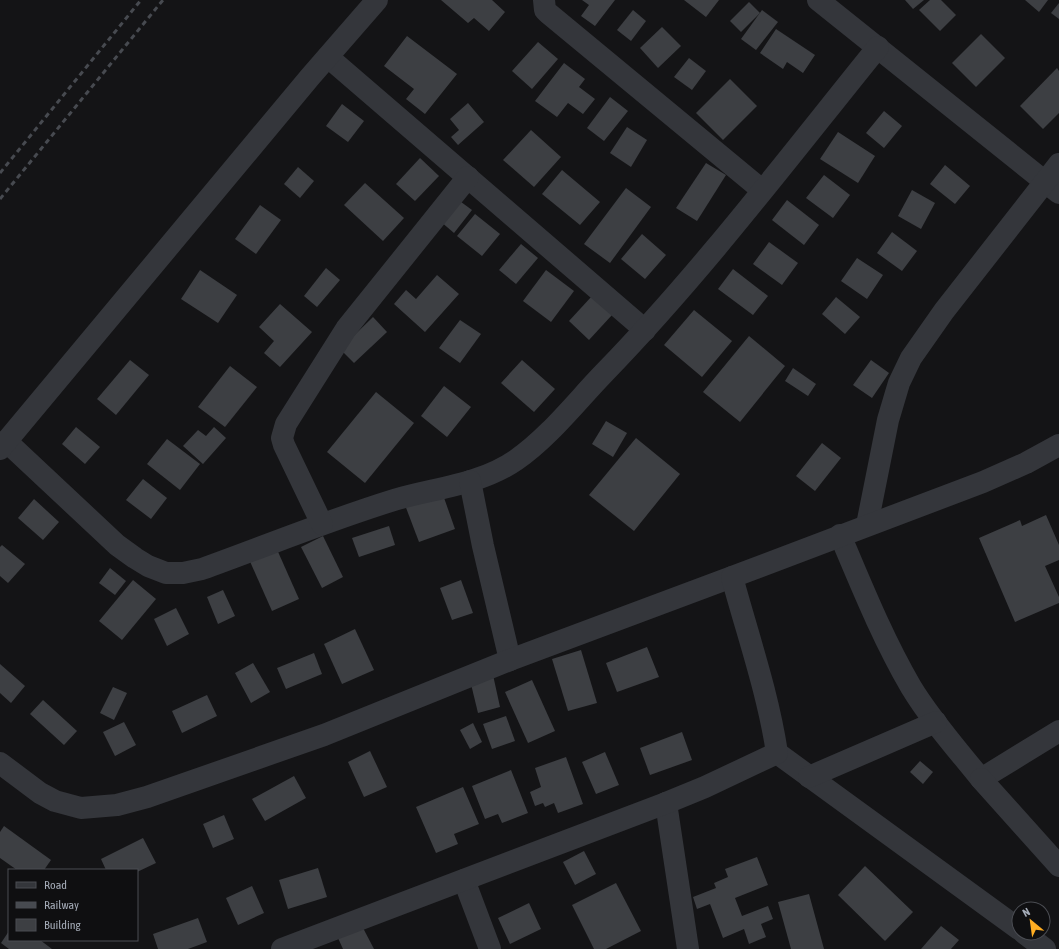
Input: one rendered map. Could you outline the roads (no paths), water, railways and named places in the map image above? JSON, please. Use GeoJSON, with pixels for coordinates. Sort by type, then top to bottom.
{"type":"FeatureCollection","features":[{"type":"Feature","properties":{"kind":"street"},"geometry":{"type":"LineString","coordinates":[[377,0],[3,445],[117,545],[148,566],[166,573],[183,573],[202,569],[322,524],[395,500],[470,481],[496,471],[516,460],[545,435],[645,330],[762,190],[878,47]]}},
{"type":"Feature","properties":{"kind":"street"},"geometry":{"type":"LineString","coordinates":[[544,0],[545,10],[548,13],[762,190]]}},
{"type":"Feature","properties":{"kind":"street"},"geometry":{"type":"LineString","coordinates":[[818,0],[1052,187]]}},
{"type":"Feature","properties":{"kind":"street"},"geometry":{"type":"LineString","coordinates":[[328,57],[645,330]]}},
{"type":"Feature","properties":{"kind":"street"},"geometry":{"type":"LineString","coordinates":[[867,526],[888,420],[899,383],[911,358],[944,311],[1052,187],[1059,164]]}},
{"type":"Feature","properties":{"kind":"street"},"geometry":{"type":"LineString","coordinates":[[322,524],[284,445],[282,438],[286,424],[346,328],[468,177]]}},
{"type":"Feature","properties":{"kind":"street"},"geometry":{"type":"LineString","coordinates":[[0,763],[40,793],[55,801],[81,808],[117,805],[147,797],[324,735],[510,660],[983,482],[1026,463],[1059,445]]}},
{"type":"Feature","properties":{"kind":"street"},"geometry":{"type":"LineString","coordinates":[[470,481],[483,546],[510,660]]}},
{"type":"Feature","properties":{"kind":"street"},"geometry":{"type":"LineString","coordinates":[[840,536],[870,604],[912,687],[936,722],[981,779],[1059,866]]}},
{"type":"Feature","properties":{"kind":"street"},"geometry":{"type":"LineString","coordinates":[[732,577],[758,666],[777,753],[1011,923]]}},
{"type":"Feature","properties":{"kind":"street"},"geometry":{"type":"LineString","coordinates":[[808,776],[936,722]]}},
{"type":"Feature","properties":{"kind":"street"},"geometry":{"type":"LineString","coordinates":[[981,779],[1059,731]]}},
{"type":"Feature","properties":{"kind":"street"},"geometry":{"type":"LineString","coordinates":[[282,949],[317,943],[464,880],[666,803],[777,753]]}},
{"type":"Feature","properties":{"kind":"street"},"geometry":{"type":"LineString","coordinates":[[666,803],[688,949]]}},
{"type":"Feature","properties":{"kind":"street"},"geometry":{"type":"LineString","coordinates":[[464,880],[490,949]]}},
{"type":"Feature","properties":{"kind":"street"},"geometry":{"type":"LineString","coordinates":[[1034,941],[1045,949]]}},
{"type":"Feature","properties":{"kind":"railway"},"geometry":{"type":"LineString","coordinates":[[0,173],[141,0]]}},
{"type":"Feature","properties":{"kind":"railway"},"geometry":{"type":"LineString","coordinates":[[0,199],[163,0]]}}]}
